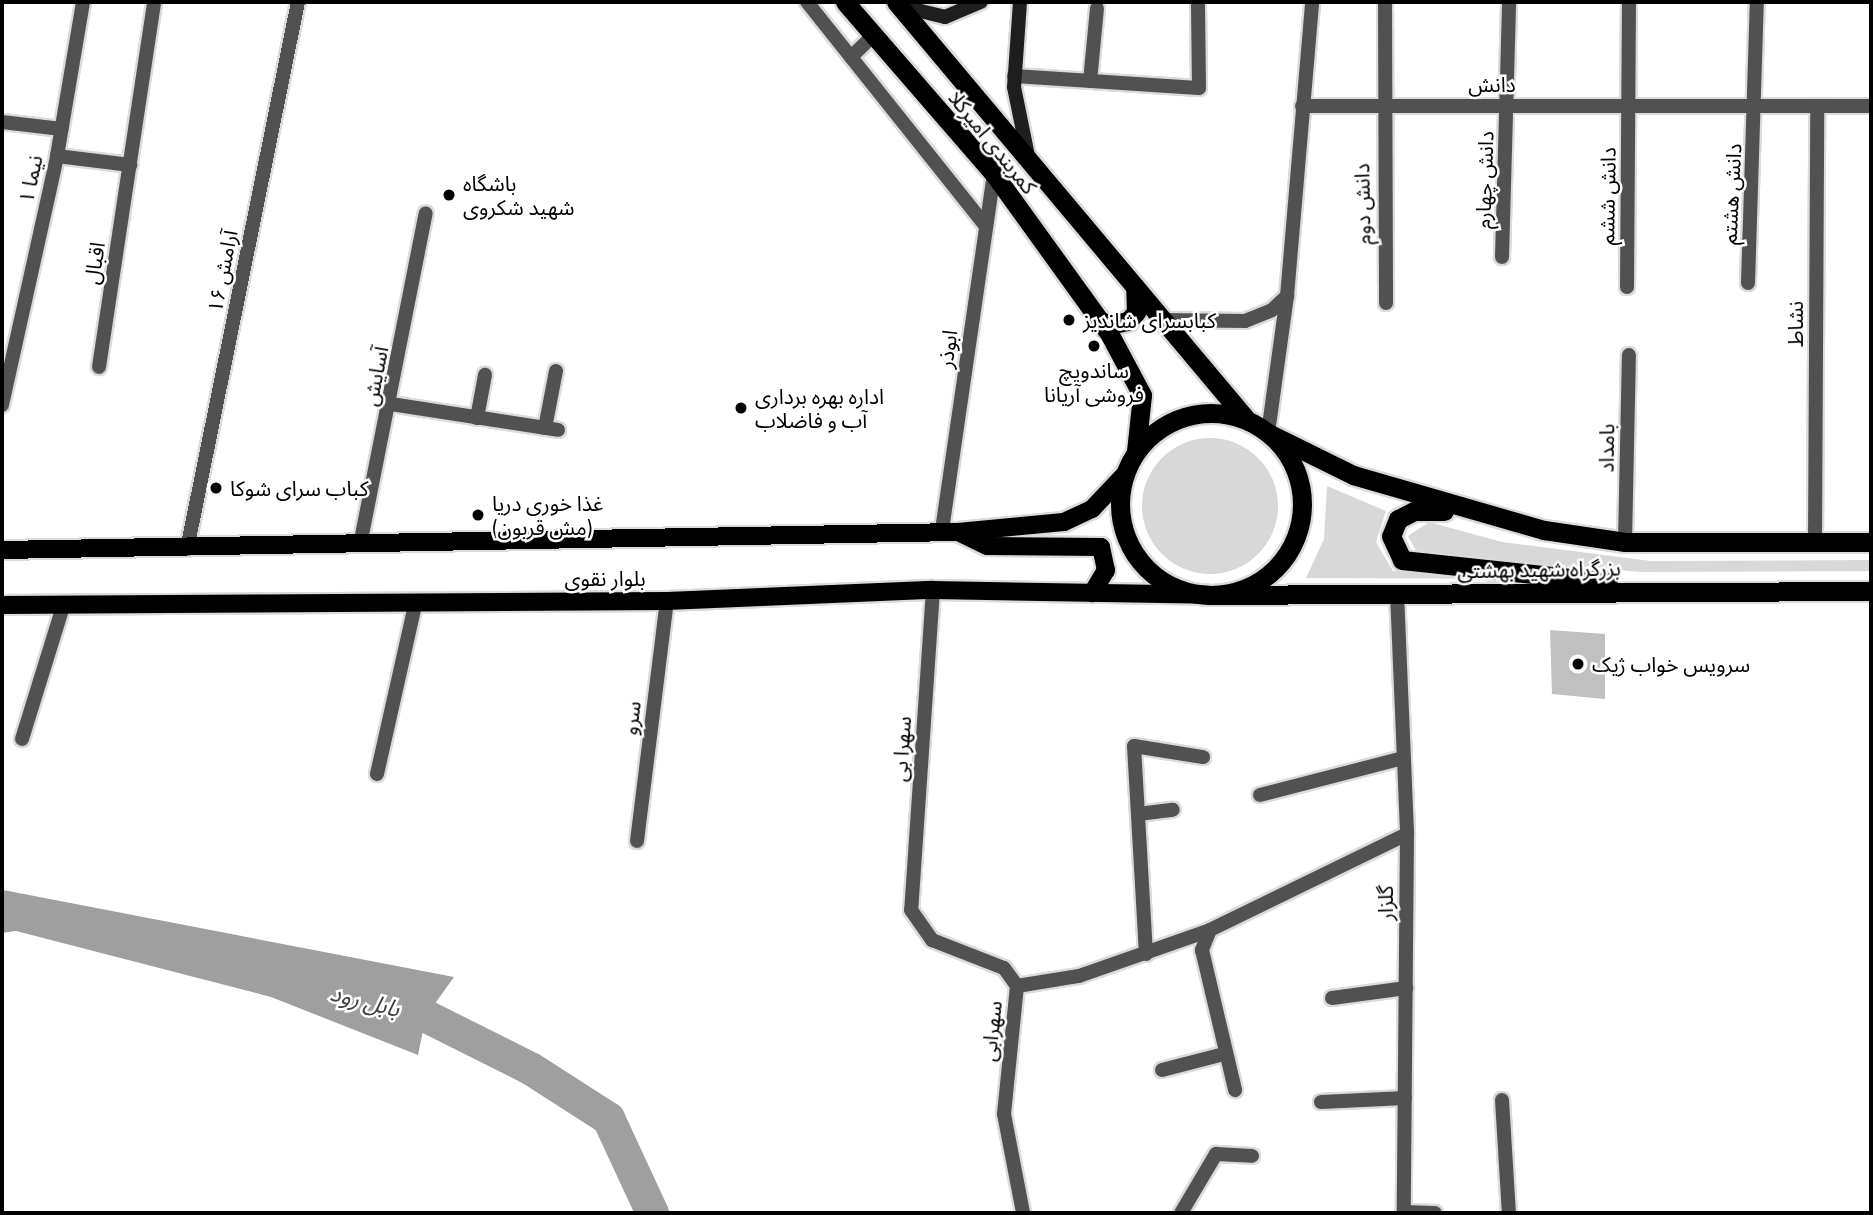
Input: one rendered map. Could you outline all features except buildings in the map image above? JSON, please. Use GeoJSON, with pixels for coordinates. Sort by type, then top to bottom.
{"type":"FeatureCollection","features":[{"type":"Feature","properties":{"kind":"highway","name":"کمربندی امیرکلا"},"geometry":{"type":"LineString","coordinates":[[845,2],[994,174],[1097,319],[1142,395],[1134,456]]}},
{"type":"Feature","properties":{"kind":"highway","name":"کمربندی امیرکلا"},"geometry":{"type":"LineString","coordinates":[[897,4],[1249,421]]}},
{"type":"Feature","properties":{"kind":"highway"},"geometry":{"type":"LineString","coordinates":[[1097,319],[1109,325],[1128,321],[1136,312],[1135,287]]}},
{"type":"Feature","properties":{"kind":"highway"},"geometry":{"type":"LineString","coordinates":[[1216,414],[1249,421],[1268,433],[1284,450],[1301,491],[1296,536],[1270,573],[1230,593],[1208,595],[1167,584],[1136,555],[1121,516],[1125,474],[1134,456],[1148,438],[1184,417],[1216,414]]}},
{"type":"Feature","properties":{"kind":"highway","name":"بزرگراه شهید بهشتی"},"geometry":{"type":"LineString","coordinates":[[1268,433],[1330,466],[1472,514],[1625,542],[1871,542]]}},
{"type":"Feature","properties":{"kind":"highway"},"geometry":{"type":"LineString","coordinates":[[1472,514],[1405,514],[1391,536],[1395,553],[1419,566],[1530,570],[1669,591]]}},
{"type":"Feature","properties":{"kind":"highway","name":"بزرگراه شهید بهشتی"},"geometry":{"type":"LineString","coordinates":[[1208,595],[1871,591]]}},
{"type":"Feature","properties":{"kind":"main road"},"geometry":{"type":"LineString","coordinates":[[897,4],[945,17],[981,2]]}},
{"type":"Feature","properties":{"kind":"main road"},"geometry":{"type":"LineString","coordinates":[[1020,2],[1014,76],[1028,156]]}},
{"type":"Feature","properties":{"kind":"main road","name":"بلوار نقوی"},"geometry":{"type":"LineString","coordinates":[[2,550],[187,549],[950,531],[1064,522],[1092,509],[1125,474]]}},
{"type":"Feature","properties":{"kind":"main road"},"geometry":{"type":"LineString","coordinates":[[950,531],[987,545],[1101,547],[1106,570],[1092,593]]}},
{"type":"Feature","properties":{"kind":"main road","name":"بلوار نقوی"},"geometry":{"type":"LineString","coordinates":[[2,605],[667,601],[933,590],[1208,595]]}},
{"type":"Feature","properties":{"kind":"street","name":"نیما ۱"},"geometry":{"type":"LineString","coordinates":[[2,405],[57,156],[83,2]]}},
{"type":"Feature","properties":{"kind":"street","name":"اقبال"},"geometry":{"type":"LineString","coordinates":[[99,367],[154,2]]}},
{"type":"Feature","properties":{"kind":"street","name":"آرامش ۱۶"},"geometry":{"type":"LineString","coordinates":[[187,549],[298,2]]}},
{"type":"Feature","properties":{"kind":"street"},"geometry":{"type":"LineString","coordinates":[[807,2],[986,226]]}},
{"type":"Feature","properties":{"kind":"street"},"geometry":{"type":"LineString","coordinates":[[1014,76],[1199,88],[1198,2]]}},
{"type":"Feature","properties":{"kind":"street"},"geometry":{"type":"LineString","coordinates":[[1268,433],[1287,296],[1312,2]]}},
{"type":"Feature","properties":{"kind":"street","name":"دانش دوم"},"geometry":{"type":"LineString","coordinates":[[1385,2],[1381,104],[1386,303]]}},
{"type":"Feature","properties":{"kind":"street","name":"دانش چهارم"},"geometry":{"type":"LineString","coordinates":[[1502,257],[1509,2]]}},
{"type":"Feature","properties":{"kind":"street","name":"دانش ششم"},"geometry":{"type":"LineString","coordinates":[[1627,287],[1629,2]]}},
{"type":"Feature","properties":{"kind":"street","name":"دانش هشتم"},"geometry":{"type":"LineString","coordinates":[[1748,283],[1757,106],[1757,2]]}},
{"type":"Feature","properties":{"kind":"street"},"geometry":{"type":"LineString","coordinates":[[1090,81],[1097,8]]}},
{"type":"Feature","properties":{"kind":"street"},"geometry":{"type":"LineString","coordinates":[[851,57],[874,35]]}},
{"type":"Feature","properties":{"kind":"street","name":"دانش"},"geometry":{"type":"LineString","coordinates":[[1303,106],[1871,106]]}},
{"type":"Feature","properties":{"kind":"street","name":"نشاط"},"geometry":{"type":"LineString","coordinates":[[1815,542],[1817,106]]}},
{"type":"Feature","properties":{"kind":"street"},"geometry":{"type":"LineString","coordinates":[[2,122],[62,130]]}},
{"type":"Feature","properties":{"kind":"street"},"geometry":{"type":"LineString","coordinates":[[57,156],[130,165]]}},
{"type":"Feature","properties":{"kind":"street","name":"ابوذر"},"geometry":{"type":"LineString","coordinates":[[950,531],[994,174]]}},
{"type":"Feature","properties":{"kind":"street","name":"آسایش"},"geometry":{"type":"LineString","coordinates":[[359,545],[391,404],[426,213]]}},
{"type":"Feature","properties":{"kind":"street"},"geometry":{"type":"LineString","coordinates":[[1161,320],[1245,321],[1272,310],[1287,296]]}},
{"type":"Feature","properties":{"kind":"street","name":"بامداد"},"geometry":{"type":"LineString","coordinates":[[1625,542],[1629,355]]}},
{"type":"Feature","properties":{"kind":"street"},"geometry":{"type":"LineString","coordinates":[[391,404],[552,429],[556,371]]}},
{"type":"Feature","properties":{"kind":"street"},"geometry":{"type":"LineString","coordinates":[[477,418],[485,375]]}},
{"type":"Feature","properties":{"kind":"street","name":"سهرا بی"},"geometry":{"type":"LineString","coordinates":[[911,910],[933,590]]}},
{"type":"Feature","properties":{"kind":"street","name":"گلزار"},"geometry":{"type":"LineString","coordinates":[[1397,593],[1407,834],[1405,1213]]}},
{"type":"Feature","properties":{"kind":"street"},"geometry":{"type":"LineString","coordinates":[[377,774],[416,601]]}},
{"type":"Feature","properties":{"kind":"street","name":"سرو"},"geometry":{"type":"LineString","coordinates":[[637,841],[667,601]]}},
{"type":"Feature","properties":{"kind":"street"},"geometry":{"type":"LineString","coordinates":[[22,739],[64,603]]}},
{"type":"Feature","properties":{"kind":"street"},"geometry":{"type":"LineString","coordinates":[[1146,954],[1134,746],[1203,757]]}},
{"type":"Feature","properties":{"kind":"street"},"geometry":{"type":"LineString","coordinates":[[1259,795],[1404,758]]}},
{"type":"Feature","properties":{"kind":"street"},"geometry":{"type":"LineString","coordinates":[[1138,814],[1173,810]]}},
{"type":"Feature","properties":{"kind":"street"},"geometry":{"type":"LineString","coordinates":[[1017,986],[1079,976],[1210,930],[1407,834]]}},
{"type":"Feature","properties":{"kind":"street","name":"سهرابی"},"geometry":{"type":"LineString","coordinates":[[911,910],[932,940],[1004,968],[1017,986],[1004,1114],[1023,1213]]}},
{"type":"Feature","properties":{"kind":"street"},"geometry":{"type":"LineString","coordinates":[[1210,930],[1202,950],[1224,1054],[1235,1090]]}},
{"type":"Feature","properties":{"kind":"street"},"geometry":{"type":"LineString","coordinates":[[1332,998],[1406,988]]}},
{"type":"Feature","properties":{"kind":"street"},"geometry":{"type":"LineString","coordinates":[[1161,1070],[1224,1054]]}},
{"type":"Feature","properties":{"kind":"street"},"geometry":{"type":"LineString","coordinates":[[1321,1102],[1405,1098]]}},
{"type":"Feature","properties":{"kind":"street"},"geometry":{"type":"LineString","coordinates":[[1502,1100],[1509,1213]]}},
{"type":"Feature","properties":{"kind":"street"},"geometry":{"type":"LineString","coordinates":[[1181,1213],[1216,1154],[1252,1156]]}},
{"type":"Feature","properties":{"kind":"street"},"geometry":{"type":"LineString","coordinates":[[1405,1213],[1435,1213]]}},
{"type":"Feature","properties":{"kind":"shaded area"},"geometry":{"type":"Polygon","coordinates":[[[1210,438],[1236,443],[1258,458],[1273,480],[1278,506],[1273,532],[1258,554],[1236,569],[1210,574],[1184,569],[1162,554],[1147,532],[1142,506],[1147,480],[1162,458],[1184,443],[1210,438]]]}},
{"type":"Feature","properties":{"kind":"shaded area"},"geometry":{"type":"Polygon","coordinates":[[[1327,486],[1386,511],[1376,542],[1393,571],[1520,579],[1306,578],[1324,539],[1327,486]]]}},
{"type":"Feature","properties":{"kind":"shaded area"},"geometry":{"type":"Polygon","coordinates":[[[1429,522],[1502,542],[1651,561],[1871,560],[1871,571],[1641,572],[1418,554],[1408,536],[1429,522]]]}},
{"type":"Feature","properties":{"kind":"water"},"geometry":{"type":"Polygon","coordinates":[[[2,890],[454,977],[426,1016],[418,1055],[271,997],[16,931],[2,933],[2,890]]]}},
{"type":"Feature","properties":{"kind":"waterway","name":"بابل رود"},"geometry":{"type":"LineString","coordinates":[[383,1007],[426,1016],[530,1068],[608,1118],[652,1213]]}},
{"type":"Feature","properties":{"kind":"place","name":"باشگاه شهید شکروی"},"geometry":{"type":"Point","coordinates":[449,195]}},
{"type":"Feature","properties":{"kind":"place","name":"کبابسرای شاندیز"},"geometry":{"type":"Point","coordinates":[1069,320]}},
{"type":"Feature","properties":{"kind":"place","name":"ساندویچ فروشی آریانا"},"geometry":{"type":"Point","coordinates":[1094,346]}},
{"type":"Feature","properties":{"kind":"place","name":"اداره بهره برداری آب و فاضلاب"},"geometry":{"type":"Point","coordinates":[741,408]}},
{"type":"Feature","properties":{"kind":"place","name":"کباب سرای شوکا"},"geometry":{"type":"Point","coordinates":[216,488]}},
{"type":"Feature","properties":{"kind":"place","name":"غذا خوری دریا (مش قربون)"},"geometry":{"type":"Point","coordinates":[478,515]}},
{"type":"Feature","properties":{"kind":"place","name":"سرویس خواب ژیک"},"geometry":{"type":"Point","coordinates":[1578,664]}}]}
